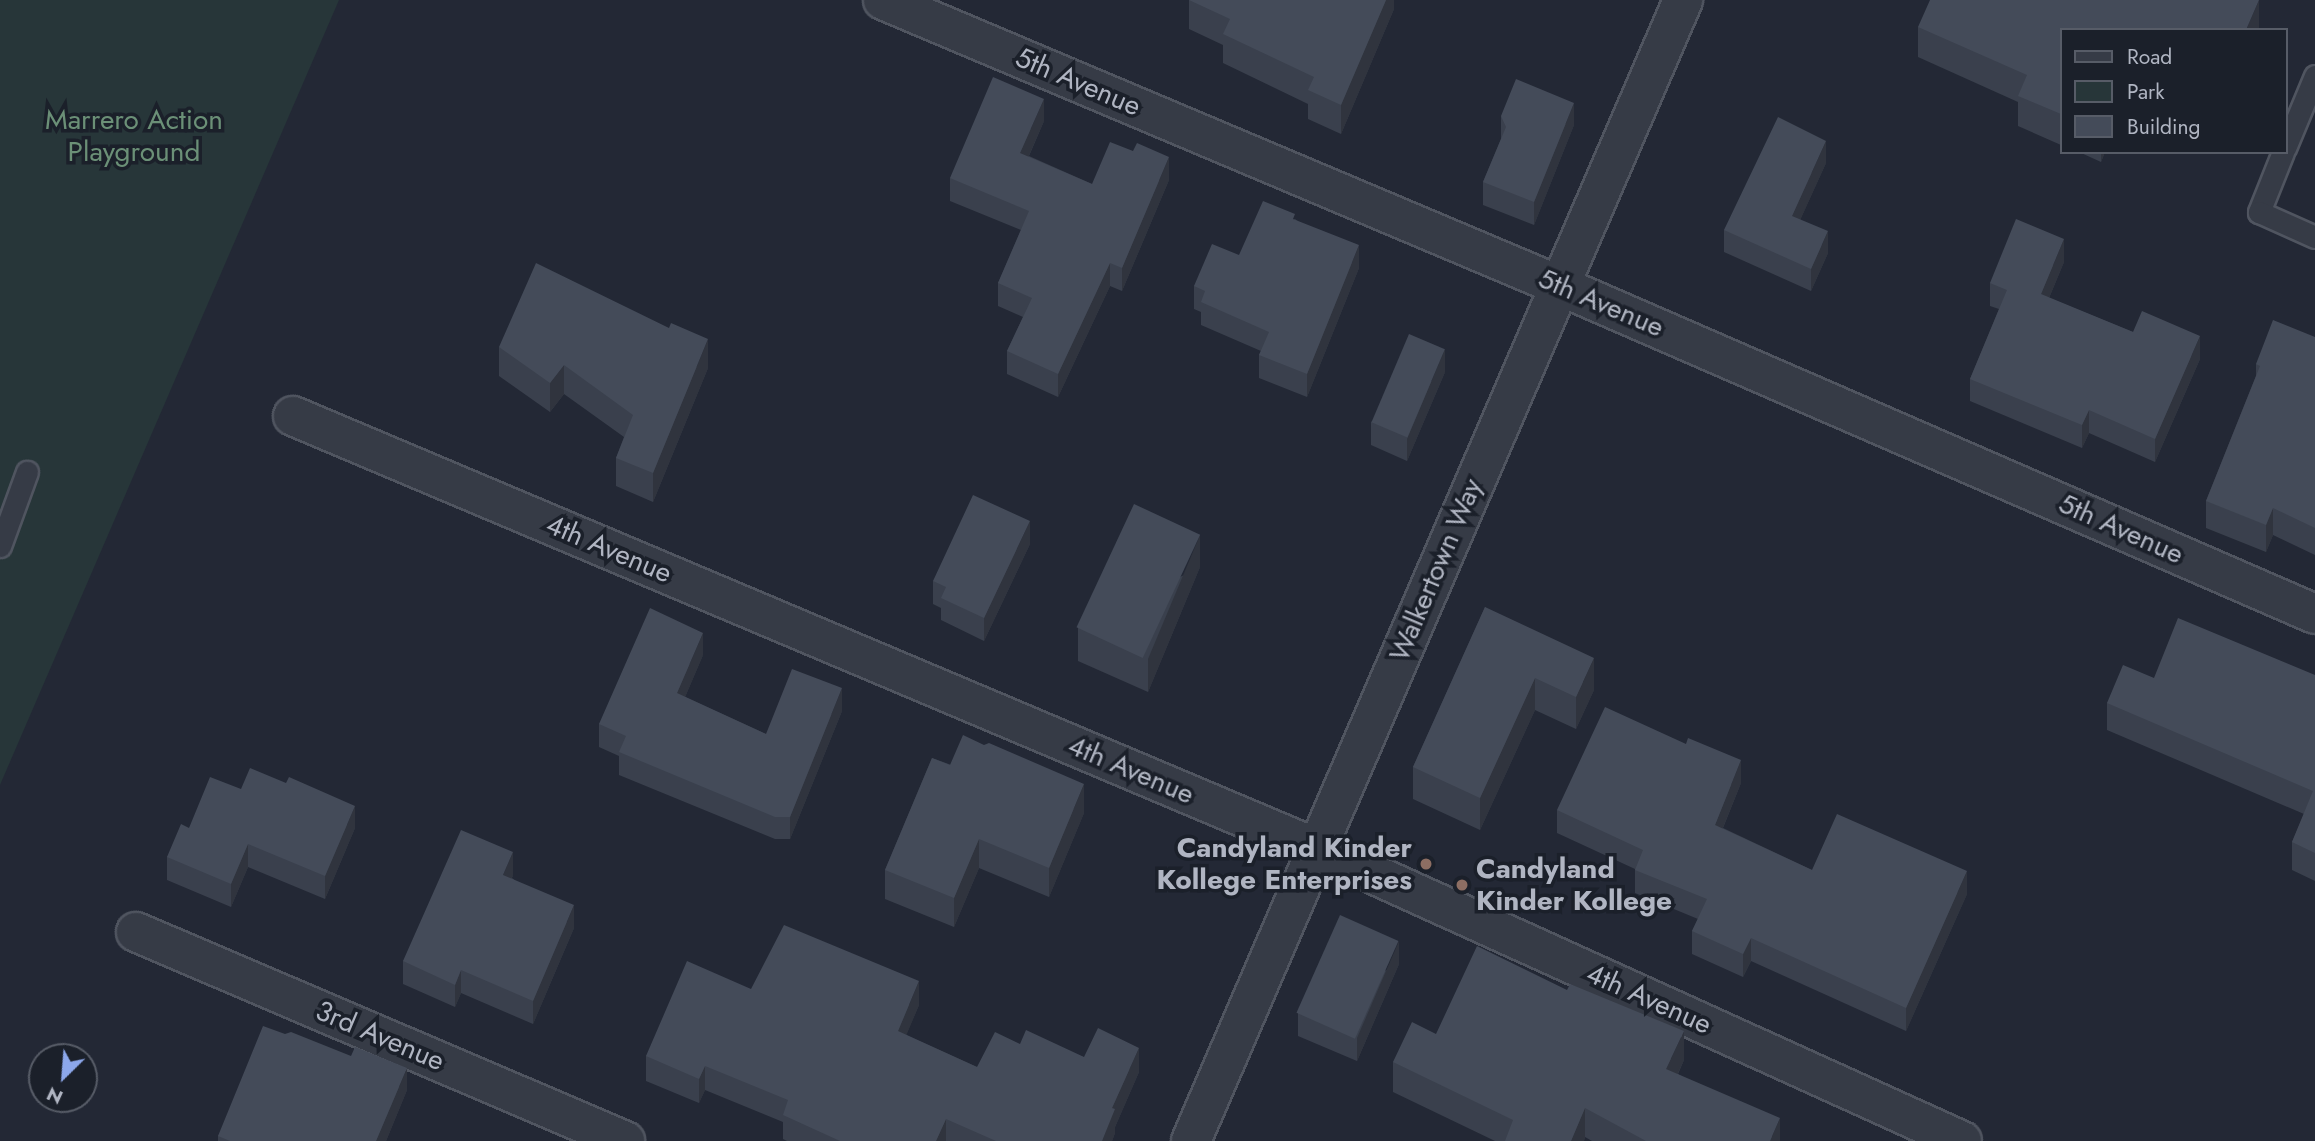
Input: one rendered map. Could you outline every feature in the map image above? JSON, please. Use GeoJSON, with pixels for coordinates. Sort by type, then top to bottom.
{"type":"FeatureCollection","features":[{"type":"Feature","properties":{"kind":"street","name":"5th Avenue"},"geometry":{"type":"LineString","coordinates":[[883,0],[1558,285],[2315,614]]}},
{"type":"Feature","properties":{"kind":"street","name":"Walkertown Way"},"geometry":{"type":"LineString","coordinates":[[1191,1141],[1683,0]]}},
{"type":"Feature","properties":{"kind":"street","name":"4th Avenue"},"geometry":{"type":"LineString","coordinates":[[293,416],[1318,849],[1962,1141]]}},
{"type":"Feature","properties":{"kind":"street","name":"3rd Avenue"},"geometry":{"type":"LineString","coordinates":[[136,932],[625,1141]]}},
{"type":"Feature","properties":{"kind":"lane"},"geometry":{"type":"LineString","coordinates":[[2287,143],[2315,76]]}},
{"type":"Feature","properties":{"kind":"lane"},"geometry":{"type":"LineString","coordinates":[[2282,154],[2259,212],[2315,237]]}},
{"type":"Feature","properties":{"kind":"lane"},"geometry":{"type":"LineString","coordinates":[[0,546],[27,472]]}},
{"type":"Feature","properties":{"kind":"green space","name":"Marrero Action Playground"},"geometry":{"type":"Polygon","coordinates":[[[0,0],[339,0],[0,785],[0,0]]]}},
{"type":"Feature","properties":{"kind":"building"},"geometry":{"type":"Polygon","coordinates":[[[1189,0],[1386,0],[1341,105],[1308,90],[1314,77],[1223,34],[1230,19],[1189,0]]]}},
{"type":"Feature","properties":{"kind":"building"},"geometry":{"type":"Polygon","coordinates":[[[1930,0],[2259,0],[2247,28],[2060,28],[2060,114],[2018,96],[2027,75],[1918,27],[1930,0]]]}},
{"type":"Feature","properties":{"kind":"building"},"geometry":{"type":"Polygon","coordinates":[[[993,77],[1044,99],[1020,153],[1092,184],[1110,142],[1133,151],[1137,143],[1169,157],[1122,268],[1110,263],[1058,374],[1007,351],[1032,298],[998,283],[1029,211],[950,178],[993,77]]]}},
{"type":"Feature","properties":{"kind":"building"},"geometry":{"type":"Polygon","coordinates":[[[1516,79],[1574,103],[1534,202],[1483,182],[1506,127],[1501,116],[1516,79]]]}},
{"type":"Feature","properties":{"kind":"building"},"geometry":{"type":"Polygon","coordinates":[[[1778,117],[1826,141],[1792,216],[1828,231],[1811,269],[1724,230],[1778,117]]]}},
{"type":"Feature","properties":{"kind":"building"},"geometry":{"type":"Polygon","coordinates":[[[1263,201],[1295,214],[1293,219],[1359,245],[1307,374],[1259,355],[1269,332],[1201,302],[1205,291],[1194,286],[1212,244],[1239,255],[1263,201]]]}},
{"type":"Feature","properties":{"kind":"building"},"geometry":{"type":"Polygon","coordinates":[[[2016,219],[2064,239],[2041,294],[2133,332],[2142,311],[2200,336],[2155,439],[2089,410],[2082,425],[1970,379],[2007,290],[1990,283],[2016,219]]]}},
{"type":"Feature","properties":{"kind":"building"},"geometry":{"type":"Polygon","coordinates":[[[536,263],[669,328],[671,323],[708,339],[653,473],[616,458],[633,415],[564,365],[550,383],[499,347],[536,263]]]}},
{"type":"Feature","properties":{"kind":"building"},"geometry":{"type":"Polygon","coordinates":[[[2273,320],[2315,337],[2315,528],[2273,508],[2266,525],[2206,501],[2260,366],[2256,364],[2273,320]]]}},
{"type":"Feature","properties":{"kind":"building"},"geometry":{"type":"Polygon","coordinates":[[[1409,334],[1445,349],[1407,438],[1371,422],[1409,334]]]}},
{"type":"Feature","properties":{"kind":"building"},"geometry":{"type":"Polygon","coordinates":[[[973,495],[1030,521],[984,618],[941,598],[946,587],[933,581],[973,495]]]}},
{"type":"Feature","properties":{"kind":"building"},"geometry":{"type":"Polygon","coordinates":[[[1134,504],[1200,535],[1143,658],[1077,627],[1134,504]]]}},
{"type":"Feature","properties":{"kind":"building"},"geometry":{"type":"Polygon","coordinates":[[[1485,607],[1594,658],[1576,697],[1535,678],[1480,798],[1413,767],[1485,607]]]}},
{"type":"Feature","properties":{"kind":"building"},"geometry":{"type":"Polygon","coordinates":[[[650,608],[703,633],[677,693],[766,734],[792,669],[842,688],[790,817],[775,817],[619,752],[626,736],[599,724],[650,608]]]}},
{"type":"Feature","properties":{"kind":"building"},"geometry":{"type":"Polygon","coordinates":[[[2178,618],[2315,675],[2315,853],[2292,842],[2313,791],[2107,703],[2123,665],[2154,678],[2178,618]]]}},
{"type":"Feature","properties":{"kind":"building"},"geometry":{"type":"Polygon","coordinates":[[[1605,707],[1686,744],[1688,738],[1741,760],[1715,825],[1812,870],[1837,814],[1967,871],[1906,1008],[1751,938],[1743,954],[1692,931],[1707,899],[1635,870],[1643,850],[1557,810],[1605,707]]]}},
{"type":"Feature","properties":{"kind":"building"},"geometry":{"type":"Polygon","coordinates":[[[963,735],[984,745],[989,743],[1084,784],[1049,868],[979,839],[954,898],[885,870],[932,758],[950,765],[963,735]]]}},
{"type":"Feature","properties":{"kind":"building"},"geometry":{"type":"Polygon","coordinates":[[[250,768],[286,783],[289,777],[355,806],[325,876],[248,844],[231,884],[167,857],[181,824],[189,828],[210,777],[241,789],[250,768]]]}},
{"type":"Feature","properties":{"kind":"building"},"geometry":{"type":"Polygon","coordinates":[[[461,830],[513,852],[503,875],[574,905],[533,1001],[461,970],[455,985],[403,961],[461,830]]]}},
{"type":"Feature","properties":{"kind":"building"},"geometry":{"type":"Polygon","coordinates":[[[1340,915],[1398,941],[1355,1039],[1296,1013],[1340,915]]]}},
{"type":"Feature","properties":{"kind":"building"},"geometry":{"type":"Polygon","coordinates":[[[784,925],[919,981],[898,1031],[977,1067],[995,1032],[1020,1044],[1026,1030],[1084,1057],[1098,1028],[1139,1048],[1112,1108],[1115,1109],[1102,1141],[996,1141],[946,1119],[936,1141],[840,1141],[783,1115],[788,1100],[705,1066],[699,1079],[646,1056],[687,961],[751,989],[784,925]]]}},
{"type":"Feature","properties":{"kind":"building"},"geometry":{"type":"Polygon","coordinates":[[[1477,946],[1567,990],[1570,984],[1684,1031],[1666,1069],[1780,1118],[1770,1141],[1646,1141],[1585,1108],[1571,1141],[1505,1141],[1513,1120],[1393,1062],[1412,1022],[1436,1034],[1477,946]]]}},
{"type":"Feature","properties":{"kind":"building"},"geometry":{"type":"Polygon","coordinates":[[[263,1026],[285,1034],[291,1032],[351,1056],[355,1047],[407,1068],[376,1141],[230,1141],[218,1136],[263,1026]]]}},
{"type":"Feature","properties":{"kind":"place","name":"Candyland Kinder Kollege Enterprises"},"geometry":{"type":"Point","coordinates":[1426,864]}},
{"type":"Feature","properties":{"kind":"place","name":"Candyland Kinder Kollege"},"geometry":{"type":"Point","coordinates":[1462,885]}}]}
